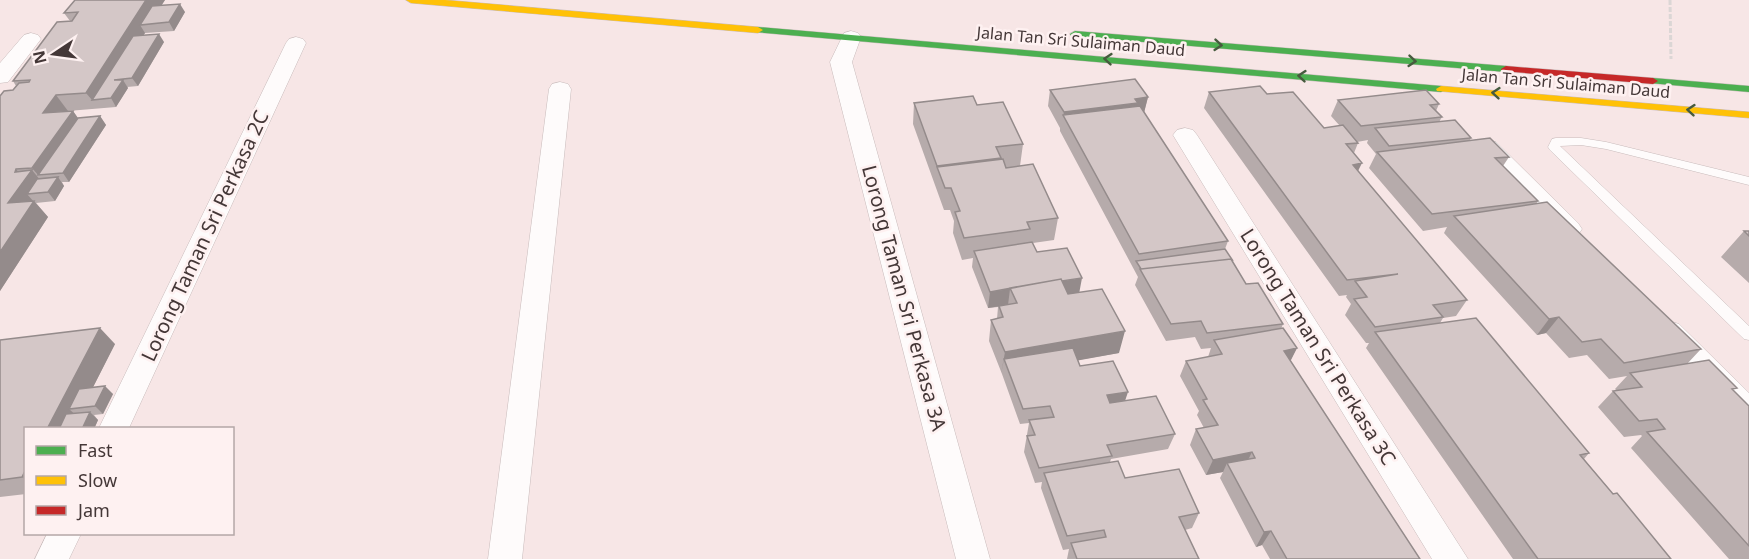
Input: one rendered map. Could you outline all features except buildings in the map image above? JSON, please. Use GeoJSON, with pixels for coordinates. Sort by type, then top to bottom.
{"type":"FeatureCollection","features":[{"type":"Feature","properties":{"kind":"main road","name":"Jalan Tan Sri Sulaiman Daud"},"geometry":{"type":"LineString","coordinates":[[411,0],[1749,115]]}},
{"type":"Feature","properties":{"kind":"main road","name":"Jalan Tan Sri Sulaiman Daud"},"geometry":{"type":"LineString","coordinates":[[1058,32],[1749,89]]}},
{"type":"Feature","properties":{"kind":"street","name":"Lorong Taman Sri Perkasa 3A"},"geometry":{"type":"LineString","coordinates":[[851,37],[841,62],[973,559]]}},
{"type":"Feature","properties":{"kind":"street"},"geometry":{"type":"LineString","coordinates":[[0,77],[31,39]]}},
{"type":"Feature","properties":{"kind":"street","name":"Lorong Taman Sri Perkasa 2C"},"geometry":{"type":"LineString","coordinates":[[115,427],[296,43]]}},
{"type":"Feature","properties":{"kind":"street"},"geometry":{"type":"LineString","coordinates":[[505,559],[560,89]]}},
{"type":"Feature","properties":{"kind":"street","name":"Lorong Taman Sri Perkasa 3C"},"geometry":{"type":"LineString","coordinates":[[1185,135],[1451,559]]}},
{"type":"Feature","properties":{"kind":"street"},"geometry":{"type":"LineString","coordinates":[[1488,147],[1586,246]]}},
{"type":"Feature","properties":{"kind":"street"},"geometry":{"type":"LineString","coordinates":[[1651,313],[1749,413]]}},
{"type":"Feature","properties":{"kind":"street"},"geometry":{"type":"LineString","coordinates":[[52,559],[64,535]]}},
{"type":"Feature","properties":{"kind":"lane"},"geometry":{"type":"LineString","coordinates":[[1749,182],[1594,142],[1564,141],[1556,142],[1554,147],[1749,335]]}},
{"type":"Feature","properties":{"kind":"path"},"geometry":{"type":"LineString","coordinates":[[1670,0],[1672,83]]}},
{"type":"Feature","properties":{"kind":"traffic: fast"},"geometry":{"type":"LineString","coordinates":[[758,30],[1441,89]]}},
{"type":"Feature","properties":{"kind":"traffic: fast"},"geometry":{"type":"LineString","coordinates":[[1075,34],[1506,69]]}},
{"type":"Feature","properties":{"kind":"traffic: fast"},"geometry":{"type":"LineString","coordinates":[[1653,81],[1749,89]]}},
{"type":"Feature","properties":{"kind":"traffic: slow"},"geometry":{"type":"LineString","coordinates":[[411,0],[758,30]]}},
{"type":"Feature","properties":{"kind":"traffic: slow"},"geometry":{"type":"LineString","coordinates":[[1441,89],[1749,115]]}},
{"type":"Feature","properties":{"kind":"traffic: jam"},"geometry":{"type":"LineString","coordinates":[[1506,69],[1653,81]]}}]}
